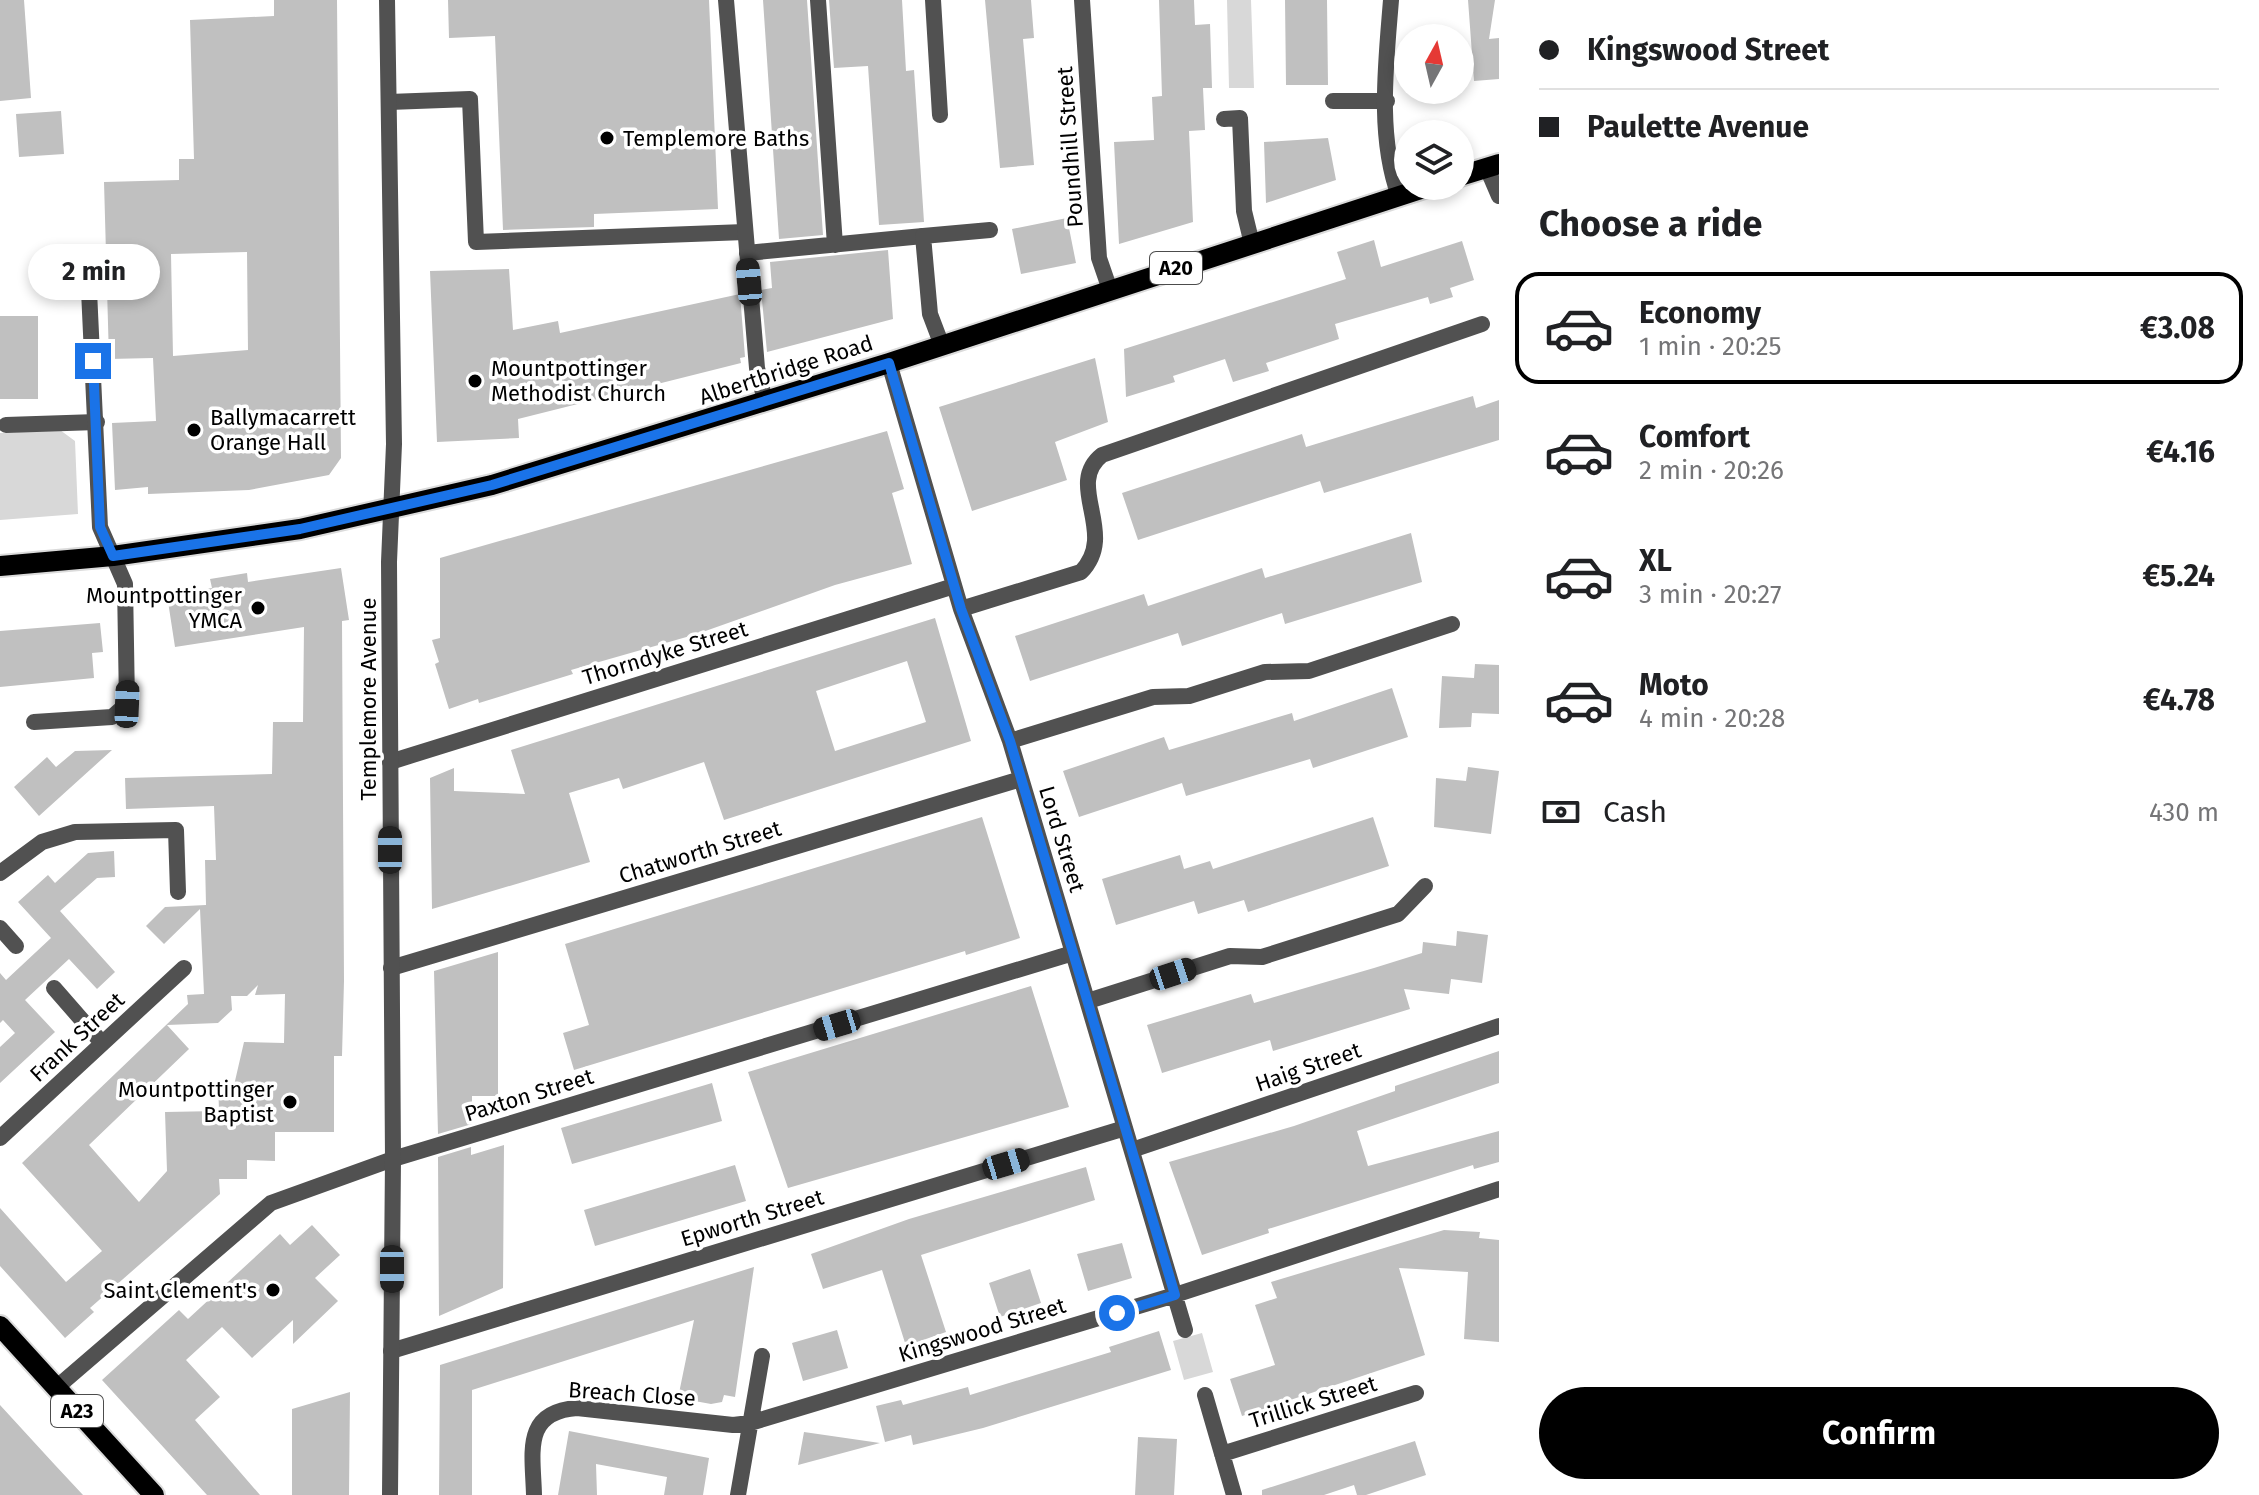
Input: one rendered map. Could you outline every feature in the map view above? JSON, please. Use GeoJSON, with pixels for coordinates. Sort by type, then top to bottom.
{"type":"FeatureCollection","features":[{"type":"Feature","properties":{"kind":"main road","name":"Albertbridge Road"},"geometry":{"type":"LineString","coordinates":[[0,566],[113,556],[300,529],[492,485],[889,363],[941,343],[1394,198]]}},
{"type":"Feature","properties":{"kind":"main road","name":"A23"},"geometry":{"type":"LineString","coordinates":[[0,1326],[154,1495]]}},
{"type":"Feature","properties":{"kind":"street","name":"Templemore Avenue"},"geometry":{"type":"LineString","coordinates":[[387,0],[392,509],[390,1495]]}},
{"type":"Feature","properties":{"kind":"street"},"geometry":{"type":"LineString","coordinates":[[726,0],[757,368],[765,401]]}},
{"type":"Feature","properties":{"kind":"street"},"geometry":{"type":"LineString","coordinates":[[818,0],[835,245]]}},
{"type":"Feature","properties":{"kind":"street"},"geometry":{"type":"LineString","coordinates":[[933,0],[940,115]]}},
{"type":"Feature","properties":{"kind":"street","name":"Poundhill Street"},"geometry":{"type":"LineString","coordinates":[[1082,0],[1099,258],[1110,290]]}},
{"type":"Feature","properties":{"kind":"street"},"geometry":{"type":"LineString","coordinates":[[1391,0],[1387,101],[1389,165],[1394,180]]}},
{"type":"Feature","properties":{"kind":"street"},"geometry":{"type":"LineString","coordinates":[[389,102],[470,99],[476,242],[745,232]]}},
{"type":"Feature","properties":{"kind":"street"},"geometry":{"type":"LineString","coordinates":[[1333,101],[1387,101]]}},
{"type":"Feature","properties":{"kind":"street"},"geometry":{"type":"LineString","coordinates":[[1224,119],[1240,118],[1244,211],[1252,244]]}},
{"type":"Feature","properties":{"kind":"street"},"geometry":{"type":"LineString","coordinates":[[1493,166],[1499,196]]}},
{"type":"Feature","properties":{"kind":"street"},"geometry":{"type":"LineString","coordinates":[[747,253],[990,230]]}},
{"type":"Feature","properties":{"kind":"street"},"geometry":{"type":"LineString","coordinates":[[923,236],[930,314],[941,343]]}},
{"type":"Feature","properties":{"kind":"street"},"geometry":{"type":"LineString","coordinates":[[34,722],[112,717],[127,704],[125,584],[100,527],[88,269]]}},
{"type":"Feature","properties":{"kind":"street"},"geometry":{"type":"LineString","coordinates":[[961,609],[1081,572],[1091,561],[1097,545],[1088,475],[1093,463],[1102,455],[1482,324]]}},
{"type":"Feature","properties":{"kind":"street","name":"Lord Street"},"geometry":{"type":"LineString","coordinates":[[889,363],[961,609],[1010,741],[1185,1330]]}},
{"type":"Feature","properties":{"kind":"street"},"geometry":{"type":"LineString","coordinates":[[6,425],[97,422]]}},
{"type":"Feature","properties":{"kind":"street","name":"Thorndyke Street"},"geometry":{"type":"LineString","coordinates":[[390,762],[954,586]]}},
{"type":"Feature","properties":{"kind":"street"},"geometry":{"type":"LineString","coordinates":[[1010,741],[1153,697],[1189,696],[1265,672],[1309,671],[1452,624]]}},
{"type":"Feature","properties":{"kind":"street","name":"Chatworth Street"},"geometry":{"type":"LineString","coordinates":[[391,968],[1021,779]]}},
{"type":"Feature","properties":{"kind":"street"},"geometry":{"type":"LineString","coordinates":[[0,873],[42,842],[75,832],[176,830],[178,892]]}},
{"type":"Feature","properties":{"kind":"street"},"geometry":{"type":"LineString","coordinates":[[1088,1001],[1230,956],[1262,957],[1398,914],[1425,886]]}},
{"type":"Feature","properties":{"kind":"street"},"geometry":{"type":"LineString","coordinates":[[0,928],[16,946]]}},
{"type":"Feature","properties":{"kind":"street","name":"Paxton Street"},"geometry":{"type":"LineString","coordinates":[[56,1388],[271,1203],[393,1159],[1073,953]]}},
{"type":"Feature","properties":{"kind":"street","name":"Frank Street"},"geometry":{"type":"LineString","coordinates":[[0,1138],[184,968]]}},
{"type":"Feature","properties":{"kind":"street"},"geometry":{"type":"LineString","coordinates":[[54,988],[102,1043]]}},
{"type":"Feature","properties":{"kind":"street","name":"Haig Street"},"geometry":{"type":"LineString","coordinates":[[1132,1150],[1499,1026]]}},
{"type":"Feature","properties":{"kind":"street","name":"Epworth Street"},"geometry":{"type":"LineString","coordinates":[[391,1351],[1125,1128]]}},
{"type":"Feature","properties":{"kind":"street","name":"Kingswood Street"},"geometry":{"type":"LineString","coordinates":[[750,1423],[1175,1295],[1499,1189]]}},
{"type":"Feature","properties":{"kind":"street"},"geometry":{"type":"LineString","coordinates":[[738,1495],[762,1356]]}},
{"type":"Feature","properties":{"kind":"street","name":"Trillick Street"},"geometry":{"type":"LineString","coordinates":[[1222,1454],[1416,1393]]}},
{"type":"Feature","properties":{"kind":"street"},"geometry":{"type":"LineString","coordinates":[[1205,1395],[1234,1495]]}},
{"type":"Feature","properties":{"kind":"street","name":"Breach Close"},"geometry":{"type":"LineString","coordinates":[[534,1495],[533,1441],[538,1425],[547,1415],[560,1409],[577,1408],[733,1425],[750,1423]]}},
{"type":"Feature","properties":{"kind":"shaded area"},"geometry":{"type":"Polygon","coordinates":[[[1227,0],[1251,0],[1254,88],[1229,88],[1227,0]]]}},
{"type":"Feature","properties":{"kind":"shaded area"},"geometry":{"type":"Polygon","coordinates":[[[60,430],[75,441],[78,514],[0,520],[0,433],[60,430]]]}},
{"type":"Feature","properties":{"kind":"shaded area"},"geometry":{"type":"Polygon","coordinates":[[[1202,1333],[1213,1372],[1184,1380],[1173,1341],[1202,1333]]]}},
{"type":"Feature","properties":{"kind":"building"},"geometry":{"type":"Polygon","coordinates":[[[0,0],[24,0],[31,98],[0,101],[0,0]]]}},
{"type":"Feature","properties":{"kind":"building"},"geometry":{"type":"Polygon","coordinates":[[[274,0],[337,0],[341,458],[329,475],[249,490],[148,494],[148,487],[115,490],[112,423],[156,421],[153,358],[109,359],[104,182],[179,180],[179,159],[194,159],[190,20],[274,16],[274,0]],[[247,252],[171,254],[173,356],[248,350],[247,252]]]}},
{"type":"Feature","properties":{"kind":"building","name":"Templemore Baths"},"geometry":{"type":"Polygon","coordinates":[[[448,0],[709,0],[718,209],[594,214],[594,227],[503,230],[495,36],[449,38],[448,0]]]}},
{"type":"Feature","properties":{"kind":"building"},"geometry":{"type":"Polygon","coordinates":[[[763,0],[807,0],[823,235],[779,239],[763,0]]]}},
{"type":"Feature","properties":{"kind":"building"},"geometry":{"type":"Polygon","coordinates":[[[829,0],[902,0],[906,71],[914,70],[924,222],[879,225],[868,66],[834,68],[829,0]]]}},
{"type":"Feature","properties":{"kind":"building"},"geometry":{"type":"Polygon","coordinates":[[[985,0],[1031,0],[1034,38],[1023,39],[1034,165],[1000,168],[985,0]]]}},
{"type":"Feature","properties":{"kind":"building"},"geometry":{"type":"Polygon","coordinates":[[[1159,0],[1194,0],[1195,25],[1210,24],[1212,88],[1203,88],[1205,130],[1189,131],[1193,222],[1119,244],[1114,142],[1154,140],[1152,97],[1162,96],[1159,0]]]}},
{"type":"Feature","properties":{"kind":"building"},"geometry":{"type":"Polygon","coordinates":[[[1285,0],[1327,0],[1328,85],[1286,85],[1285,0]]]}},
{"type":"Feature","properties":{"kind":"building"},"geometry":{"type":"Polygon","coordinates":[[[1468,0],[1495,0],[1489,39],[1499,38],[1499,79],[1474,81],[1474,24],[1470,24],[1468,0]]]}},
{"type":"Feature","properties":{"kind":"building"},"geometry":{"type":"Polygon","coordinates":[[[61,111],[64,154],[19,157],[16,114],[61,111]]]}},
{"type":"Feature","properties":{"kind":"building"},"geometry":{"type":"Polygon","coordinates":[[[1328,138],[1336,180],[1266,203],[1264,142],[1328,138]]]}},
{"type":"Feature","properties":{"kind":"building"},"geometry":{"type":"Polygon","coordinates":[[[1067,218],[1076,263],[1021,274],[1012,229],[1067,218]]]}},
{"type":"Feature","properties":{"kind":"building"},"geometry":{"type":"Polygon","coordinates":[[[1374,240],[1381,267],[1462,241],[1474,280],[1450,288],[1453,297],[1430,304],[1428,297],[1335,324],[1339,339],[1266,363],[1269,371],[1233,382],[1225,359],[1173,376],[1175,382],[1126,397],[1124,349],[1346,279],[1337,252],[1374,240]]]}},
{"type":"Feature","properties":{"kind":"building"},"geometry":{"type":"Polygon","coordinates":[[[888,250],[893,319],[767,352],[761,290],[772,288],[770,262],[888,250]]]}},
{"type":"Feature","properties":{"kind":"building"},"geometry":{"type":"Polygon","coordinates":[[[509,269],[513,330],[558,321],[560,333],[740,294],[745,357],[740,358],[741,363],[518,419],[519,438],[437,442],[430,271],[509,269]]]}},
{"type":"Feature","properties":{"kind":"building"},"geometry":{"type":"Polygon","coordinates":[[[0,316],[38,316],[38,399],[0,399],[0,316]]]}},
{"type":"Feature","properties":{"kind":"building"},"geometry":{"type":"Polygon","coordinates":[[[1095,358],[1108,422],[1055,442],[1067,480],[972,511],[939,407],[1095,358]]]}},
{"type":"Feature","properties":{"kind":"building"},"geometry":{"type":"Polygon","coordinates":[[[1473,396],[1476,408],[1499,400],[1499,440],[1324,493],[1320,481],[1138,540],[1122,493],[1302,434],[1306,447],[1473,396]]]}},
{"type":"Feature","properties":{"kind":"building"},"geometry":{"type":"Polygon","coordinates":[[[887,431],[904,489],[892,493],[912,564],[835,585],[697,634],[571,670],[573,674],[449,709],[435,664],[439,662],[432,640],[440,638],[440,558],[887,431]]]}},
{"type":"Feature","properties":{"kind":"building"},"geometry":{"type":"Polygon","coordinates":[[[1411,533],[1422,582],[1285,624],[1282,613],[1182,646],[1178,633],[1030,681],[1015,636],[1144,594],[1148,606],[1262,568],[1265,578],[1411,533]]]}},
{"type":"Feature","properties":{"kind":"building"},"geometry":{"type":"Polygon","coordinates":[[[341,568],[349,620],[342,621],[344,981],[342,1056],[334,1056],[334,1132],[275,1132],[275,1161],[247,1160],[247,1179],[219,1179],[220,1194],[90,1308],[94,1312],[65,1338],[0,1266],[0,1208],[66,1282],[102,1251],[22,1163],[188,1004],[187,995],[204,994],[200,909],[164,944],[146,926],[165,907],[206,905],[205,860],[216,860],[214,806],[126,809],[125,778],[272,774],[273,722],[303,722],[304,627],[175,647],[167,595],[212,588],[210,579],[247,573],[248,582],[341,568]],[[258,985],[247,996],[231,996],[232,1010],[218,1023],[167,1025],[189,1049],[89,1145],[139,1202],[167,1171],[165,1112],[219,1111],[218,1080],[232,1094],[244,1042],[284,1043],[285,994],[255,995],[258,985]]]}},
{"type":"Feature","properties":{"kind":"building"},"geometry":{"type":"Polygon","coordinates":[[[935,618],[971,741],[724,820],[704,762],[623,789],[619,778],[569,793],[590,862],[432,909],[430,778],[454,768],[454,791],[525,794],[511,750],[935,618]],[[907,661],[816,691],[835,751],[926,722],[907,661]]]}},
{"type":"Feature","properties":{"kind":"building"},"geometry":{"type":"Polygon","coordinates":[[[100,623],[103,652],[92,653],[94,678],[0,687],[0,631],[100,623]]]}},
{"type":"Feature","properties":{"kind":"building"},"geometry":{"type":"Polygon","coordinates":[[[1475,664],[1499,665],[1499,714],[1472,713],[1471,727],[1439,728],[1442,676],[1474,678],[1475,664]]]}},
{"type":"Feature","properties":{"kind":"building"},"geometry":{"type":"Polygon","coordinates":[[[1392,688],[1408,737],[1313,768],[1310,759],[1186,796],[1182,783],[1079,817],[1063,771],[1164,737],[1169,750],[1292,713],[1294,721],[1392,688]]]}},
{"type":"Feature","properties":{"kind":"building"},"geometry":{"type":"Polygon","coordinates":[[[112,750],[39,816],[14,787],[47,757],[56,767],[75,751],[112,750]]]}},
{"type":"Feature","properties":{"kind":"building"},"geometry":{"type":"Polygon","coordinates":[[[1468,767],[1499,771],[1491,834],[1434,827],[1436,778],[1466,781],[1468,767]]]}},
{"type":"Feature","properties":{"kind":"building"},"geometry":{"type":"Polygon","coordinates":[[[982,817],[1020,938],[966,955],[965,951],[574,1070],[563,1033],[589,1025],[565,944],[982,817]]]}},
{"type":"Feature","properties":{"kind":"building"},"geometry":{"type":"Polygon","coordinates":[[[1373,817],[1389,866],[1248,912],[1244,900],[1198,914],[1194,901],[1116,925],[1102,879],[1180,855],[1184,869],[1210,861],[1213,869],[1373,817]]]}},
{"type":"Feature","properties":{"kind":"building"},"geometry":{"type":"Polygon","coordinates":[[[114,851],[115,877],[97,878],[60,911],[115,972],[97,989],[69,959],[25,1000],[55,1032],[0,1083],[0,1047],[15,1033],[3,1020],[0,1023],[0,973],[6,980],[51,938],[18,902],[48,875],[55,883],[88,853],[114,851]]]}},
{"type":"Feature","properties":{"kind":"building"},"geometry":{"type":"Polygon","coordinates":[[[1457,931],[1488,935],[1482,983],[1451,979],[1449,994],[1404,989],[1410,1009],[1273,1051],[1270,1040],[1162,1073],[1147,1025],[1251,994],[1254,1003],[1374,968],[1422,953],[1423,942],[1456,946],[1457,931]]]}},
{"type":"Feature","properties":{"kind":"building"},"geometry":{"type":"Polygon","coordinates":[[[498,952],[498,1096],[472,1096],[472,1124],[438,1134],[434,971],[498,952]]]}},
{"type":"Feature","properties":{"kind":"building"},"geometry":{"type":"Polygon","coordinates":[[[1031,986],[1069,1107],[788,1188],[748,1072],[1031,986]]]}},
{"type":"Feature","properties":{"kind":"building"},"geometry":{"type":"Polygon","coordinates":[[[1499,1051],[1499,1083],[1357,1131],[1368,1166],[1499,1131],[1499,1162],[1474,1169],[1473,1165],[1268,1229],[1269,1233],[1202,1255],[1169,1162],[1294,1126],[1395,1091],[1395,1086],[1499,1051]]]}},
{"type":"Feature","properties":{"kind":"building"},"geometry":{"type":"Polygon","coordinates":[[[712,1083],[722,1121],[572,1164],[561,1128],[712,1083]]]}},
{"type":"Feature","properties":{"kind":"building"},"geometry":{"type":"Polygon","coordinates":[[[504,1145],[503,1288],[439,1316],[438,1157],[471,1147],[471,1155],[504,1145]]]}},
{"type":"Feature","properties":{"kind":"building"},"geometry":{"type":"Polygon","coordinates":[[[735,1165],[746,1201],[595,1246],[584,1210],[735,1165]]]}},
{"type":"Feature","properties":{"kind":"building"},"geometry":{"type":"Polygon","coordinates":[[[1086,1167],[1095,1200],[921,1255],[946,1332],[906,1346],[882,1270],[823,1289],[811,1254],[909,1219],[1086,1167]]]}},
{"type":"Feature","properties":{"kind":"building"},"geometry":{"type":"Polygon","coordinates":[[[312,1225],[340,1255],[315,1278],[338,1301],[293,1344],[293,1320],[252,1358],[222,1327],[186,1360],[220,1397],[195,1420],[260,1495],[207,1495],[102,1380],[179,1310],[188,1319],[280,1234],[290,1245],[312,1225]]]}},
{"type":"Feature","properties":{"kind":"building"},"geometry":{"type":"Polygon","coordinates":[[[1444,1230],[1480,1232],[1479,1238],[1499,1240],[1499,1342],[1464,1339],[1468,1272],[1399,1268],[1425,1355],[1242,1416],[1230,1379],[1275,1365],[1255,1305],[1277,1298],[1271,1282],[1444,1230]]]}},
{"type":"Feature","properties":{"kind":"building"},"geometry":{"type":"Polygon","coordinates":[[[1122,1243],[1132,1278],[1088,1291],[1077,1254],[1122,1243]]]}},
{"type":"Feature","properties":{"kind":"building"},"geometry":{"type":"Polygon","coordinates":[[[754,1267],[735,1397],[724,1395],[722,1402],[711,1404],[678,1398],[694,1320],[472,1390],[472,1495],[439,1495],[440,1365],[754,1267]]]}},
{"type":"Feature","properties":{"kind":"building"},"geometry":{"type":"Polygon","coordinates":[[[1030,1269],[1041,1303],[1000,1317],[989,1283],[1030,1269]]]}},
{"type":"Feature","properties":{"kind":"building"},"geometry":{"type":"Polygon","coordinates":[[[837,1330],[848,1368],[803,1381],[792,1343],[837,1330]]]}},
{"type":"Feature","properties":{"kind":"building"},"geometry":{"type":"Polygon","coordinates":[[[1159,1331],[1171,1370],[983,1428],[913,1445],[911,1435],[885,1442],[876,1406],[901,1400],[903,1405],[968,1387],[970,1395],[1111,1352],[1109,1347],[1159,1331]]]}},
{"type":"Feature","properties":{"kind":"building"},"geometry":{"type":"Polygon","coordinates":[[[350,1392],[349,1495],[292,1495],[292,1409],[350,1392]]]}},
{"type":"Feature","properties":{"kind":"building"},"geometry":{"type":"Polygon","coordinates":[[[0,1405],[55,1465],[83,1495],[0,1495],[0,1405]]]}},
{"type":"Feature","properties":{"kind":"building"},"geometry":{"type":"Polygon","coordinates":[[[569,1431],[709,1458],[703,1495],[664,1495],[667,1477],[596,1464],[597,1495],[558,1495],[569,1431]]]}},
{"type":"Feature","properties":{"kind":"building"},"geometry":{"type":"Polygon","coordinates":[[[804,1432],[880,1443],[798,1465],[804,1432]]]}},
{"type":"Feature","properties":{"kind":"building"},"geometry":{"type":"Polygon","coordinates":[[[1138,1437],[1177,1439],[1174,1495],[1135,1495],[1138,1437]]]}},
{"type":"Feature","properties":{"kind":"building"},"geometry":{"type":"Polygon","coordinates":[[[1415,1441],[1426,1475],[1366,1495],[1357,1495],[1354,1485],[1324,1495],[1262,1495],[1262,1490],[1415,1441]]]}},
{"type":"Feature","properties":{"kind":"place","name":"Templemore Baths"},"geometry":{"type":"Point","coordinates":[607,138]}},
{"type":"Feature","properties":{"kind":"place","name":"Mountpottinger Methodist Church"},"geometry":{"type":"Point","coordinates":[475,381]}},
{"type":"Feature","properties":{"kind":"place","name":"Ballymacarrett Orange Hall"},"geometry":{"type":"Point","coordinates":[194,430]}},
{"type":"Feature","properties":{"kind":"place","name":"Mountpottinger YMCA"},"geometry":{"type":"Point","coordinates":[258,608]}},
{"type":"Feature","properties":{"kind":"place","name":"Mountpottinger Baptist"},"geometry":{"type":"Point","coordinates":[290,1102]}},
{"type":"Feature","properties":{"kind":"place","name":"Saint Clement's"},"geometry":{"type":"Point","coordinates":[273,1290]}},
{"type":"Feature","properties":{"kind":"route"},"geometry":{"type":"LineString","coordinates":[[93,361],[100,527],[113,556],[300,529],[492,485],[889,363],[961,609],[1010,741],[1175,1295],[1117,1313]]}}]}
